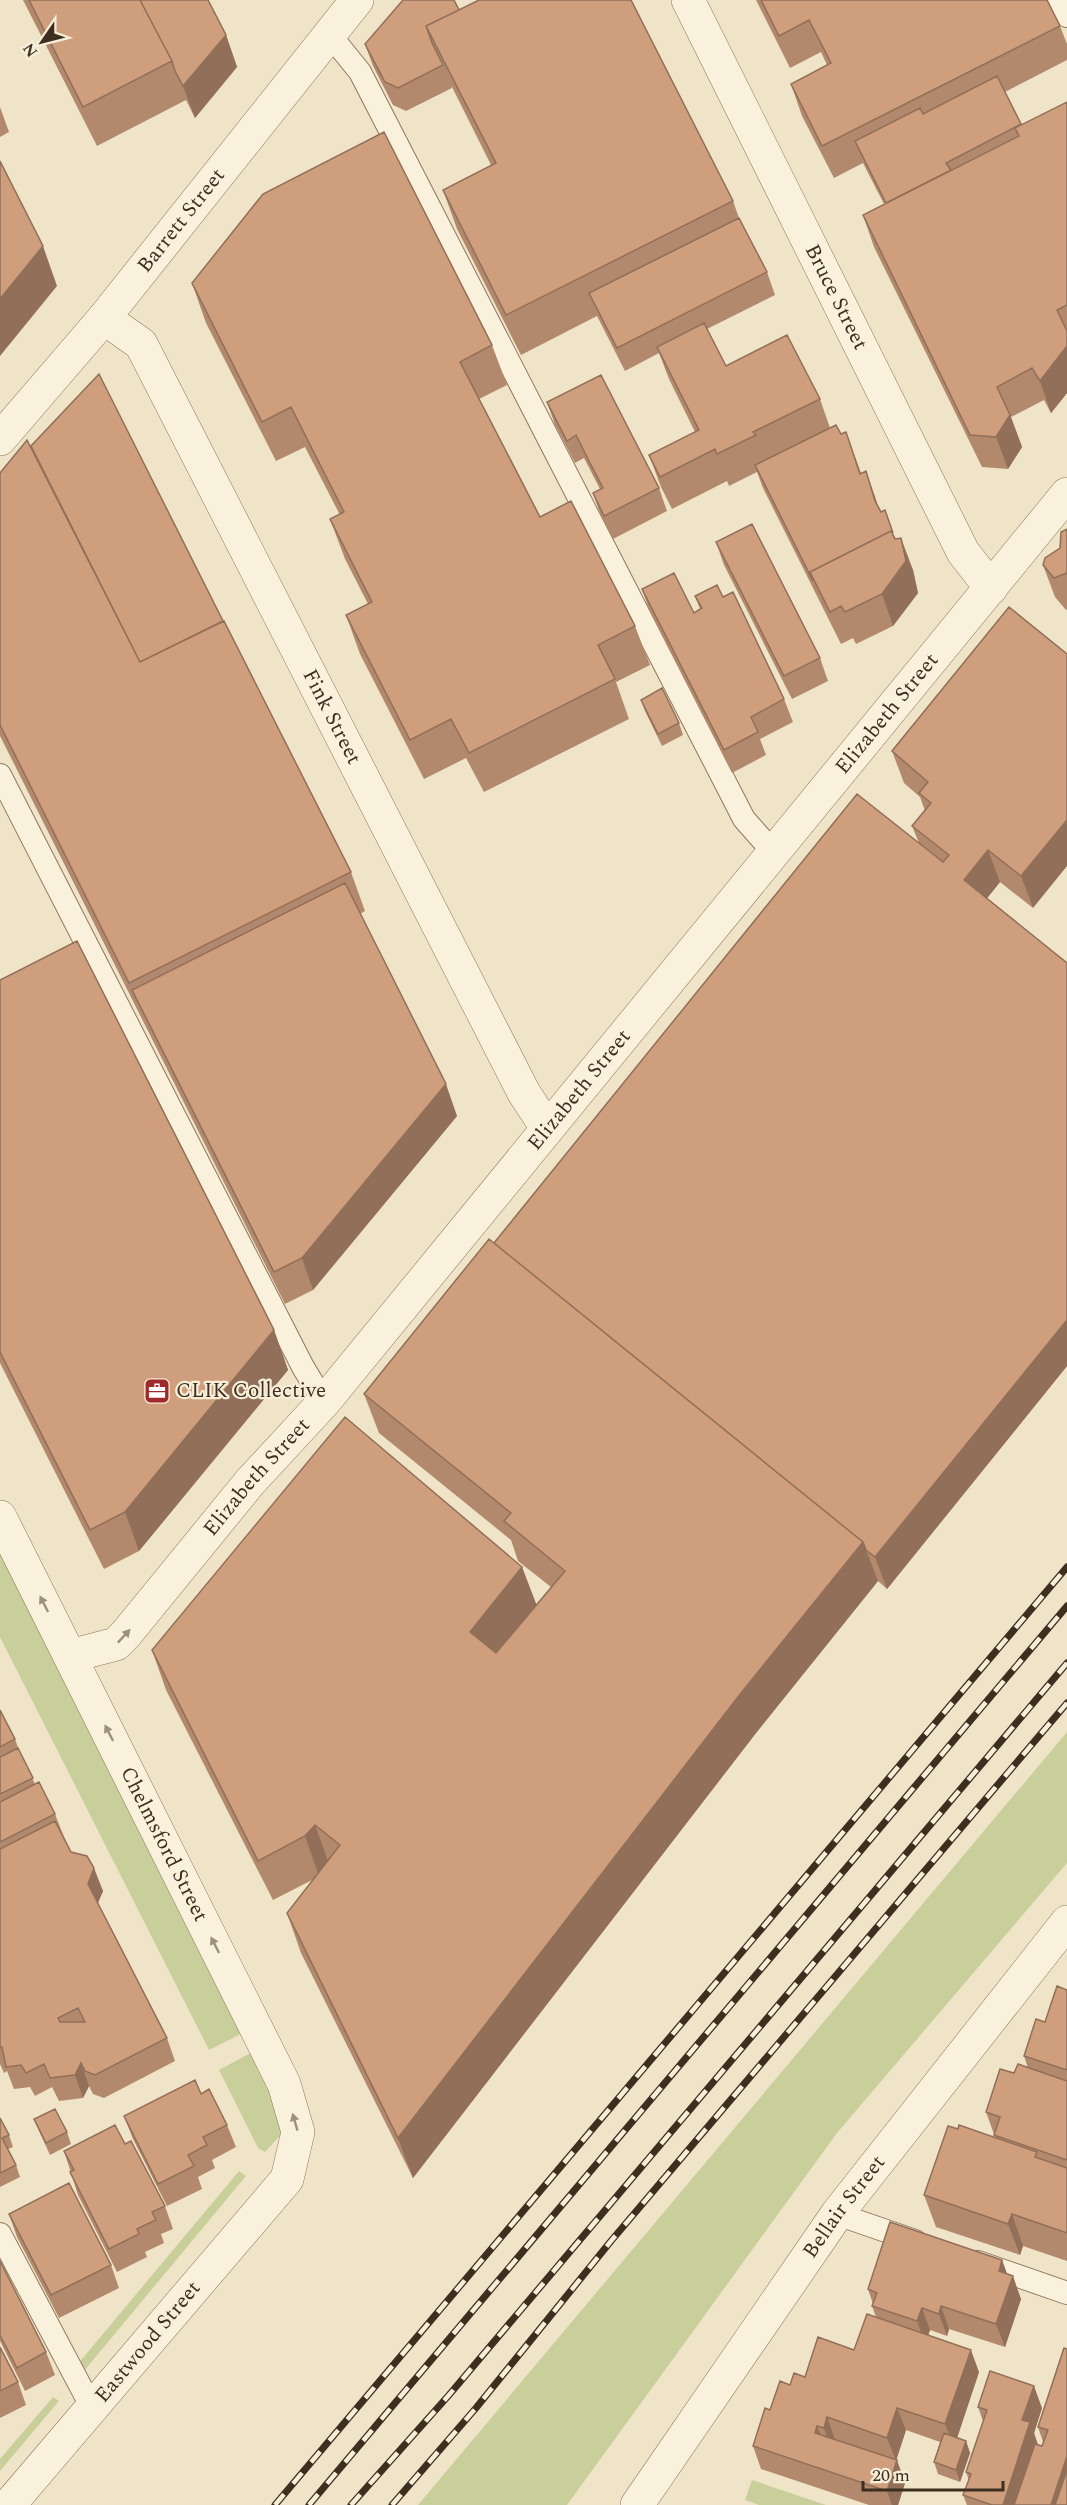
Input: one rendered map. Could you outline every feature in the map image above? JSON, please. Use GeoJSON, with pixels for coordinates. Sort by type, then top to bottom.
{"type":"FeatureCollection","features":[{"type":"Feature","properties":{"kind":"street","name":"Barrett Street"},"geometry":{"type":"LineString","coordinates":[[0,440],[104,318],[357,0]]}},
{"type":"Feature","properties":{"kind":"street","name":"Bruce Street"},"geometry":{"type":"LineString","coordinates":[[688,0],[963,552],[991,588]]}},
{"type":"Feature","properties":{"kind":"street","name":"Fink Street"},"geometry":{"type":"LineString","coordinates":[[104,318],[141,344],[524,1093],[547,1128]]}},
{"type":"Feature","properties":{"kind":"street","name":"Elizabeth Street"},"geometry":{"type":"LineString","coordinates":[[70,1656],[116,1644],[250,1482],[324,1402],[1067,494]]}},
{"type":"Feature","properties":{"kind":"street","name":"Chelmsford Street"},"geometry":{"type":"LineString","coordinates":[[0,1517],[284,2084],[298,2132],[287,2179]]}},
{"type":"Feature","properties":{"kind":"street","name":"Bellair Street"},"geometry":{"type":"LineString","coordinates":[[648,2503],[837,2214],[1060,1940]]}},
{"type":"Feature","properties":{"kind":"street","name":"Eastwood Street"},"geometry":{"type":"LineString","coordinates":[[9,2505],[287,2179]]}},
{"type":"Feature","properties":{"kind":"lane"},"geometry":{"type":"LineString","coordinates":[[1059,0],[1067,16]]}},
{"type":"Feature","properties":{"kind":"lane"},"geometry":{"type":"LineString","coordinates":[[330,35],[360,72],[744,819],[774,853]]}},
{"type":"Feature","properties":{"kind":"lane"},"geometry":{"type":"LineString","coordinates":[[0,775],[303,1367],[324,1402]]}},
{"type":"Feature","properties":{"kind":"lane"},"geometry":{"type":"LineString","coordinates":[[837,2214],[938,2249]]}},
{"type":"Feature","properties":{"kind":"lane"},"geometry":{"type":"LineString","coordinates":[[0,2234],[92,2408]]}},
{"type":"Feature","properties":{"kind":"lane"},"geometry":{"type":"LineString","coordinates":[[959,2256],[1067,2293]]}},
{"type":"Feature","properties":{"kind":"green space"},"geometry":{"type":"Polygon","coordinates":[[[0,1546],[244,2029],[239,2035],[209,2050],[0,1637],[0,1546]]]}},
{"type":"Feature","properties":{"kind":"green space"},"geometry":{"type":"Polygon","coordinates":[[[1067,1732],[1067,1863],[837,2133],[567,2505],[418,2505],[1067,1732]]]}},
{"type":"Feature","properties":{"kind":"green space"},"geometry":{"type":"Polygon","coordinates":[[[256,2050],[288,2127],[265,2152],[258,2148],[219,2070],[256,2050]]]}},
{"type":"Feature","properties":{"kind":"green space"},"geometry":{"type":"Polygon","coordinates":[[[239,2171],[246,2176],[84,2371],[77,2365],[239,2171]]]}},
{"type":"Feature","properties":{"kind":"green space"},"geometry":{"type":"Polygon","coordinates":[[[53,2397],[59,2401],[0,2471],[0,2459],[53,2397]]]}},
{"type":"Feature","properties":{"kind":"green space"},"geometry":{"type":"Polygon","coordinates":[[[752,2480],[826,2505],[759,2505],[745,2500],[752,2480]]]}},
{"type":"Feature","properties":{"kind":"building"},"geometry":{"type":"Polygon","coordinates":[[[29,0],[140,0],[172,61],[83,107],[29,0]]]}},
{"type":"Feature","properties":{"kind":"building"},"geometry":{"type":"Polygon","coordinates":[[[140,0],[208,0],[226,35],[183,86],[172,61],[140,0]]]}},
{"type":"Feature","properties":{"kind":"building"},"geometry":{"type":"Polygon","coordinates":[[[403,0],[454,0],[459,10],[426,26],[443,65],[398,88],[385,82],[365,44],[403,0]]]}},
{"type":"Feature","properties":{"kind":"building"},"geometry":{"type":"Polygon","coordinates":[[[479,0],[631,0],[733,201],[506,315],[443,190],[496,163],[426,26],[479,0]]]}},
{"type":"Feature","properties":{"kind":"building"},"geometry":{"type":"Polygon","coordinates":[[[761,0],[1047,0],[1060,26],[822,146],[791,84],[831,63],[809,20],[779,36],[761,0]]]}},
{"type":"Feature","properties":{"kind":"building"},"geometry":{"type":"Polygon","coordinates":[[[997,76],[1021,124],[946,163],[951,170],[886,203],[855,141],[920,108],[923,114],[997,76]]]}},
{"type":"Feature","properties":{"kind":"building"},"geometry":{"type":"Polygon","coordinates":[[[1067,102],[1067,305],[1057,310],[1067,331],[1067,346],[1040,381],[1032,368],[997,387],[1010,415],[996,437],[970,435],[863,215],[1019,136],[1015,128],[1067,102]]]}},
{"type":"Feature","properties":{"kind":"building"},"geometry":{"type":"Polygon","coordinates":[[[384,132],[492,345],[460,362],[540,517],[571,501],[635,626],[598,645],[615,679],[469,753],[451,719],[410,740],[346,615],[372,602],[330,519],[344,512],[291,407],[262,422],[192,283],[263,194],[384,132]]]}},
{"type":"Feature","properties":{"kind":"building"},"geometry":{"type":"Polygon","coordinates":[[[0,161],[43,246],[0,299],[0,161]]]}},
{"type":"Feature","properties":{"kind":"building"},"geometry":{"type":"Polygon","coordinates":[[[739,218],[767,272],[617,348],[589,293],[739,218]]]}},
{"type":"Feature","properties":{"kind":"building"},"geometry":{"type":"Polygon","coordinates":[[[704,323],[726,366],[787,335],[820,399],[753,432],[756,435],[717,454],[715,449],[660,477],[649,455],[699,430],[657,347],[704,323]]]}},
{"type":"Feature","properties":{"kind":"building"},"geometry":{"type":"Polygon","coordinates":[[[99,374],[223,621],[140,662],[31,446],[99,374]]]}},
{"type":"Feature","properties":{"kind":"building"},"geometry":{"type":"Polygon","coordinates":[[[601,375],[659,488],[604,516],[593,493],[603,488],[576,435],[567,441],[547,402],[601,375]]]}},
{"type":"Feature","properties":{"kind":"building"},"geometry":{"type":"Polygon","coordinates":[[[836,425],[841,434],[846,432],[860,474],[866,471],[875,501],[881,512],[885,510],[893,533],[891,531],[810,572],[813,581],[755,465],[836,425]]]}},
{"type":"Feature","properties":{"kind":"building"},"geometry":{"type":"Polygon","coordinates":[[[27,440],[140,662],[224,621],[351,872],[129,983],[0,725],[0,473],[27,440]]]}},
{"type":"Feature","properties":{"kind":"building"},"geometry":{"type":"Polygon","coordinates":[[[752,524],[820,658],[784,676],[716,542],[752,524]]]}},
{"type":"Feature","properties":{"kind":"building"},"geometry":{"type":"Polygon","coordinates":[[[1067,529],[1067,573],[1054,578],[1043,565],[1045,558],[1060,548],[1061,532],[1067,529]]]}},
{"type":"Feature","properties":{"kind":"building"},"geometry":{"type":"Polygon","coordinates":[[[891,531],[895,539],[901,538],[906,561],[882,594],[845,612],[841,606],[830,612],[810,572],[891,531]]]}},
{"type":"Feature","properties":{"kind":"building"},"geometry":{"type":"Polygon","coordinates":[[[674,573],[694,613],[702,608],[695,596],[717,585],[723,597],[733,592],[784,699],[751,717],[758,732],[724,750],[642,589],[674,573]]]}},
{"type":"Feature","properties":{"kind":"building"},"geometry":{"type":"Polygon","coordinates":[[[1009,607],[1067,654],[1067,820],[1021,876],[988,850],[964,880],[1067,963],[1067,1320],[875,1557],[866,1550],[863,1542],[494,1243],[857,794],[943,862],[949,855],[912,826],[931,803],[919,793],[928,782],[892,751],[1009,607]]]}},
{"type":"Feature","properties":{"kind":"building"},"geometry":{"type":"Polygon","coordinates":[[[662,688],[679,723],[658,734],[641,700],[662,688]]]}},
{"type":"Feature","properties":{"kind":"building"},"geometry":{"type":"Polygon","coordinates":[[[345,883],[446,1084],[302,1258],[274,1272],[132,990],[345,883]]]}},
{"type":"Feature","properties":{"kind":"building"},"geometry":{"type":"Polygon","coordinates":[[[77,941],[274,1330],[125,1512],[90,1530],[0,1352],[0,980],[77,941]]]}},
{"type":"Feature","properties":{"kind":"building"},"geometry":{"type":"Polygon","coordinates":[[[489,1239],[863,1542],[741,1693],[398,2138],[287,1913],[340,1845],[315,1825],[305,1836],[258,1861],[152,1650],[345,1417],[522,1567],[470,1632],[496,1653],[565,1571],[504,1521],[511,1513],[364,1394],[489,1239]]]}},
{"type":"Feature","properties":{"kind":"building"},"geometry":{"type":"Polygon","coordinates":[[[0,1710],[15,1739],[0,1747],[0,1710]]]}},
{"type":"Feature","properties":{"kind":"building"},"geometry":{"type":"Polygon","coordinates":[[[18,1748],[33,1778],[0,1794],[0,1757],[18,1748]]]}},
{"type":"Feature","properties":{"kind":"building"},"geometry":{"type":"Polygon","coordinates":[[[39,1782],[55,1814],[0,1842],[0,1802],[39,1782]]]}},
{"type":"Feature","properties":{"kind":"building"},"geometry":{"type":"Polygon","coordinates":[[[55,1821],[71,1852],[87,1856],[94,1868],[88,1884],[167,2038],[95,2075],[85,2071],[81,2063],[75,2075],[50,2078],[44,2064],[26,2073],[21,2065],[6,2067],[2,2047],[0,2048],[0,1849],[55,1821]],[[78,2008],[58,2018],[60,2022],[85,2022],[78,2008]]]}},
{"type":"Feature","properties":{"kind":"building"},"geometry":{"type":"Polygon","coordinates":[[[1057,1986],[1067,1990],[1067,2070],[1024,2056],[1036,2019],[1045,2022],[1057,1986]]]}},
{"type":"Feature","properties":{"kind":"building"},"geometry":{"type":"Polygon","coordinates":[[[1018,2064],[1067,2081],[1067,2160],[994,2135],[1000,2117],[986,2112],[1000,2069],[1014,2073],[1018,2064]]]}},
{"type":"Feature","properties":{"kind":"building"},"geometry":{"type":"Polygon","coordinates":[[[195,2080],[201,2094],[209,2089],[227,2125],[203,2137],[207,2145],[188,2155],[194,2166],[158,2184],[124,2116],[195,2080]]]}},
{"type":"Feature","properties":{"kind":"building"},"geometry":{"type":"Polygon","coordinates":[[[55,2109],[67,2132],[46,2143],[34,2119],[55,2109]]]}},
{"type":"Feature","properties":{"kind":"building"},"geometry":{"type":"Polygon","coordinates":[[[0,2118],[9,2135],[2,2138],[16,2165],[0,2173],[0,2118]]]}},
{"type":"Feature","properties":{"kind":"building"},"geometry":{"type":"Polygon","coordinates":[[[115,2125],[125,2144],[131,2141],[165,2206],[152,2212],[156,2220],[137,2229],[139,2234],[109,2249],[70,2172],[74,2170],[64,2151],[115,2125]]]}},
{"type":"Feature","properties":{"kind":"building"},"geometry":{"type":"Polygon","coordinates":[[[959,2125],[1037,2152],[1035,2157],[1067,2168],[1067,2233],[1012,2214],[1008,2224],[924,2195],[948,2126],[958,2129],[959,2125]]]}},
{"type":"Feature","properties":{"kind":"building"},"geometry":{"type":"Polygon","coordinates":[[[69,2183],[111,2265],[51,2295],[9,2214],[69,2183]]]}},
{"type":"Feature","properties":{"kind":"building"},"geometry":{"type":"Polygon","coordinates":[[[890,2222],[1002,2260],[999,2271],[1013,2276],[996,2324],[941,2306],[939,2314],[922,2308],[917,2321],[872,2306],[877,2293],[868,2289],[890,2222]]]}},
{"type":"Feature","properties":{"kind":"building"},"geometry":{"type":"Polygon","coordinates":[[[0,2261],[46,2352],[17,2368],[0,2335],[0,2261]]]}},
{"type":"Feature","properties":{"kind":"building"},"geometry":{"type":"Polygon","coordinates":[[[867,2314],[971,2350],[945,2424],[897,2408],[887,2438],[827,2417],[824,2428],[817,2426],[815,2433],[897,2460],[887,2491],[753,2446],[765,2408],[770,2410],[780,2381],[790,2385],[794,2373],[805,2377],[818,2337],[854,2350],[867,2314]]]}},
{"type":"Feature","properties":{"kind":"building"},"geometry":{"type":"Polygon","coordinates":[[[0,2347],[18,2382],[0,2391],[0,2347]]]}},
{"type":"Feature","properties":{"kind":"building"},"geometry":{"type":"Polygon","coordinates":[[[1064,2348],[1067,2349],[1067,2456],[1051,2505],[1014,2505],[1035,2444],[1042,2446],[1048,2430],[1038,2427],[1064,2348]]]}},
{"type":"Feature","properties":{"kind":"building"},"geometry":{"type":"Polygon","coordinates":[[[990,2371],[1034,2386],[1022,2420],[1030,2422],[1003,2505],[992,2505],[963,2495],[971,2474],[966,2472],[987,2410],[978,2407],[990,2371]]]}},
{"type":"Feature","properties":{"kind":"building"},"geometry":{"type":"Polygon","coordinates":[[[944,2433],[966,2441],[956,2470],[934,2462],[944,2433]]]}},
{"type":"Feature","properties":{"kind":"building"},"geometry":{"type":"Polygon","coordinates":[[[1067,2470],[1067,2505],[1055,2505],[1067,2470]]]}},
{"type":"Feature","properties":{"kind":"railway"},"geometry":{"type":"LineString","coordinates":[[275,2505],[1067,1567]]}},
{"type":"Feature","properties":{"kind":"railway"},"geometry":{"type":"LineString","coordinates":[[309,2505],[1067,1606]]}},
{"type":"Feature","properties":{"kind":"railway"},"geometry":{"type":"LineString","coordinates":[[351,2505],[449,2395],[1067,1663]]}},
{"type":"Feature","properties":{"kind":"railway"},"geometry":{"type":"LineString","coordinates":[[392,2505],[476,2408],[611,2241],[1067,1703]]}},
{"type":"Feature","properties":{"kind":"place","name":"CLIK Collective"},"geometry":{"type":"Point","coordinates":[157,1391]}}]}
